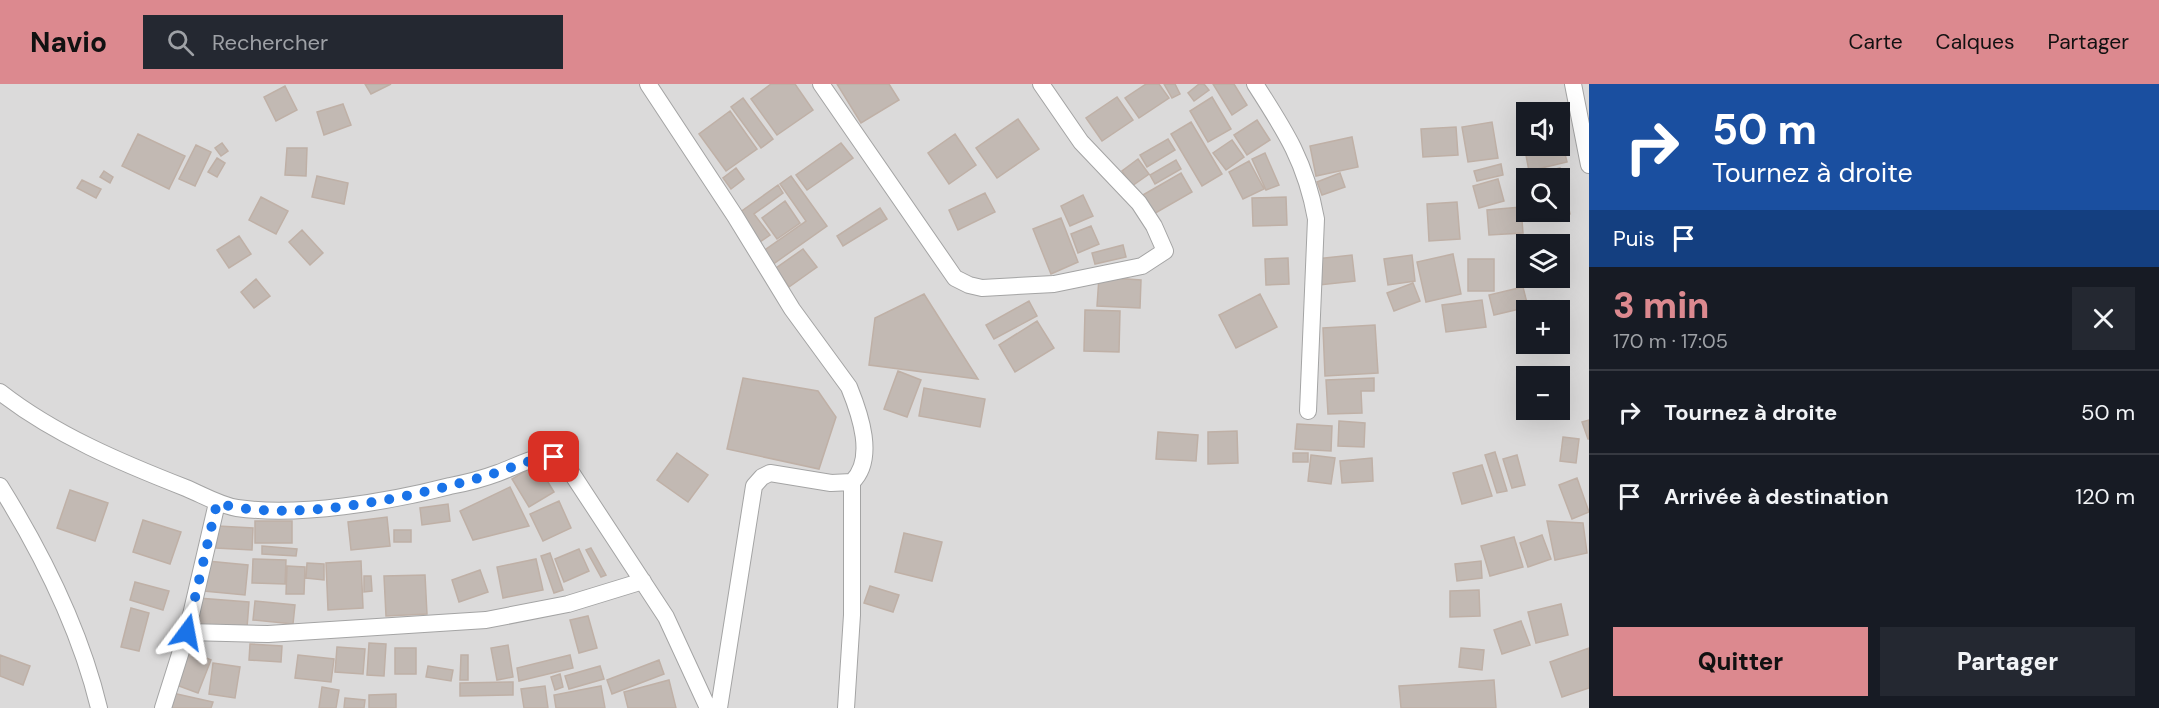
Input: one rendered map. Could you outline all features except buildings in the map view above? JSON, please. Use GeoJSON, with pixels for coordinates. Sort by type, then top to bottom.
{"type":"FeatureCollection","features":[{"type":"Feature","properties":{"kind":"street"},"geometry":{"type":"LineString","coordinates":[[648,84],[735,216],[792,309],[849,387],[857,409],[865,447],[860,474],[852,482],[831,483],[770,473],[762,477],[754,486],[719,708]]}},
{"type":"Feature","properties":{"kind":"street"},"geometry":{"type":"LineString","coordinates":[[821,84],[955,278],[982,288],[1054,284],[1142,266],[1165,251],[1154,226],[1139,203],[1081,142],[1041,84]]}},
{"type":"Feature","properties":{"kind":"street"},"geometry":{"type":"LineString","coordinates":[[1255,84],[1290,138],[1311,193],[1316,219],[1308,411]]}},
{"type":"Feature","properties":{"kind":"street"},"geometry":{"type":"LineString","coordinates":[[1573,84],[1589,165]]}},
{"type":"Feature","properties":{"kind":"street"},"geometry":{"type":"LineString","coordinates":[[0,392],[66,435],[139,470],[234,508],[271,510],[321,508],[371,502],[448,487],[496,474],[541,458],[554,457],[563,460],[666,617],[708,708]]}},
{"type":"Feature","properties":{"kind":"street"},"geometry":{"type":"LineString","coordinates":[[846,708],[852,615],[852,482]]}},
{"type":"Feature","properties":{"kind":"street"},"geometry":{"type":"LineString","coordinates":[[0,486],[30,534],[67,612],[99,708]]}},
{"type":"Feature","properties":{"kind":"street"},"geometry":{"type":"LineString","coordinates":[[163,708],[187,632],[217,503]]}},
{"type":"Feature","properties":{"kind":"street"},"geometry":{"type":"LineString","coordinates":[[187,632],[268,634],[486,620],[568,604],[643,580]]}},
{"type":"Feature","properties":{"kind":"shaded area"},"geometry":{"type":"Polygon","coordinates":[[[0,84],[1589,84],[1589,708],[0,708],[0,84]]]}},
{"type":"Feature","properties":{"kind":"route"},"geometry":{"type":"LineString","coordinates":[[187,632],[217,503],[234,508],[271,510],[321,508],[371,502],[448,487],[496,474],[541,458],[554,457]]}}]}
